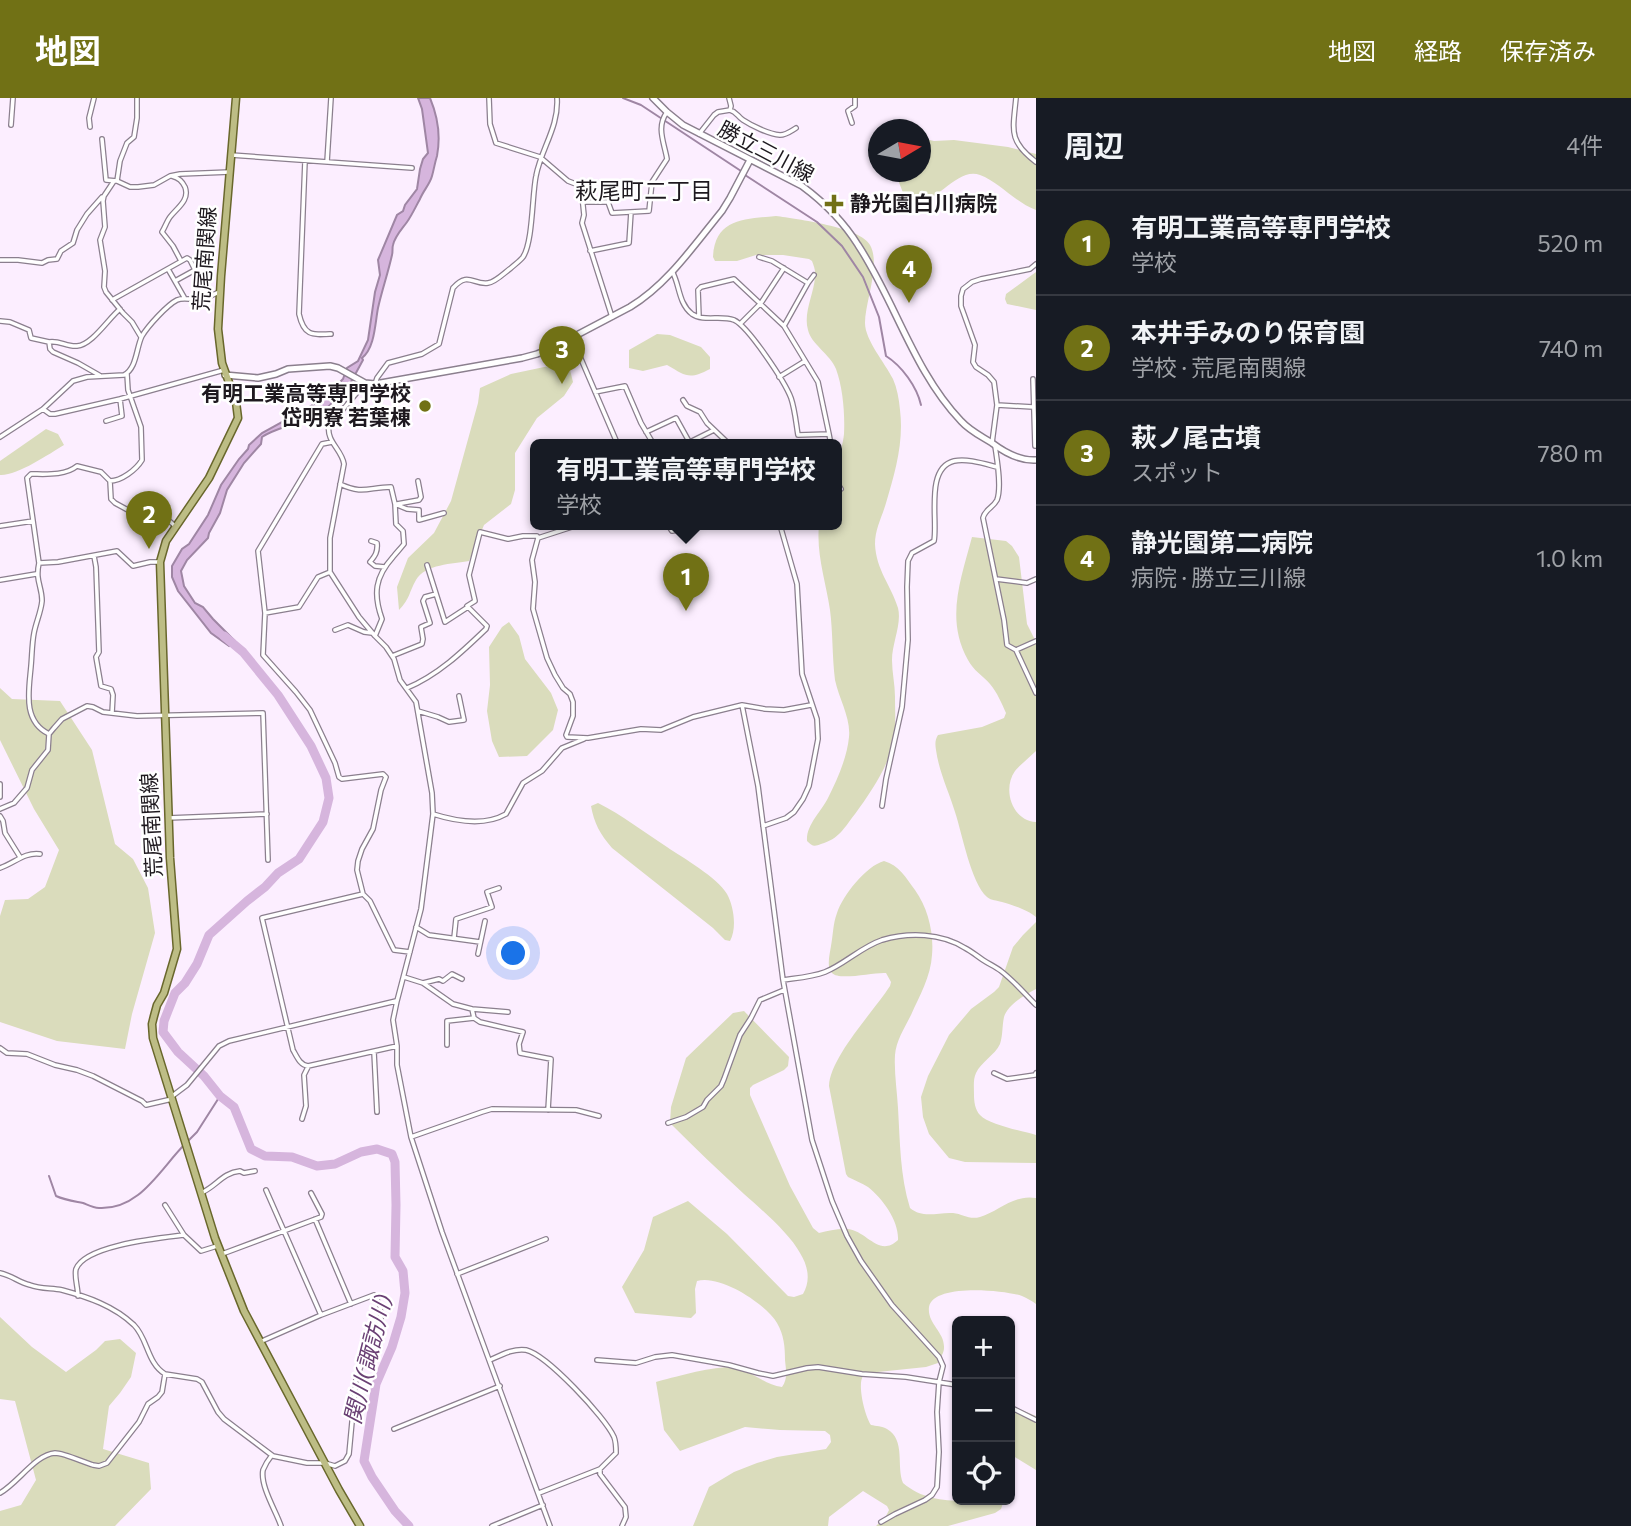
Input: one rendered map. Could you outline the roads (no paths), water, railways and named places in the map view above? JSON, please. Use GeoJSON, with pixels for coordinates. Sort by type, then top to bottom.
{"type":"FeatureCollection","features":[{"type":"Feature","properties":{"kind":"main road","name":"荒尾南関線"},"geometry":{"type":"LineString","coordinates":[[236,98],[218,329],[225,373],[236,402],[238,418],[209,478],[166,541],[160,562],[168,818],[177,949],[164,993],[157,1005],[152,1024],[153,1038],[218,1246],[244,1311],[360,1526]]}},
{"type":"Feature","properties":{"kind":"street"},"geometry":{"type":"LineString","coordinates":[[11,125],[13,98]]}},
{"type":"Feature","properties":{"kind":"street"},"geometry":{"type":"LineString","coordinates":[[90,127],[89,118],[94,98]]}},
{"type":"Feature","properties":{"kind":"street"},"geometry":{"type":"LineString","coordinates":[[0,260],[42,263],[57,259],[61,251],[73,243],[87,214],[116,181],[127,143],[134,137],[137,98]]}},
{"type":"Feature","properties":{"kind":"street"},"geometry":{"type":"LineString","coordinates":[[327,162],[331,98]]}},
{"type":"Feature","properties":{"kind":"street"},"geometry":{"type":"LineString","coordinates":[[489,98],[490,124],[496,143],[540,157],[568,181],[582,186],[582,223],[612,317]]}},
{"type":"Feature","properties":{"kind":"street"},"geometry":{"type":"LineString","coordinates":[[374,384],[388,363],[422,354],[439,344],[453,288],[459,282],[470,279],[488,283],[523,257],[535,194],[535,179],[540,157],[556,121],[557,98]]}},
{"type":"Feature","properties":{"kind":"street","name":"勝立三川線"},"geometry":{"type":"LineString","coordinates":[[653,98],[683,125],[803,186],[820,199],[859,246],[942,399],[962,423],[994,445],[1024,460],[1036,460]]}},
{"type":"Feature","properties":{"kind":"street"},"geometry":{"type":"LineString","coordinates":[[729,98],[730,110]]}},
{"type":"Feature","properties":{"kind":"street"},"geometry":{"type":"LineString","coordinates":[[852,123],[848,111],[855,106],[855,98]]}},
{"type":"Feature","properties":{"kind":"street"},"geometry":{"type":"LineString","coordinates":[[1016,98],[1014,138],[1026,155],[1036,162]]}},
{"type":"Feature","properties":{"kind":"street"},"geometry":{"type":"LineString","coordinates":[[699,134],[714,115],[730,110],[755,126],[776,134],[783,135],[796,128]]}},
{"type":"Feature","properties":{"kind":"street"},"geometry":{"type":"LineString","coordinates":[[583,202],[608,202],[612,213],[649,211],[652,183],[667,159],[661,137],[661,120],[667,112]]}},
{"type":"Feature","properties":{"kind":"street"},"geometry":{"type":"LineString","coordinates":[[103,139],[106,180],[130,187],[153,185],[180,174],[230,172]]}},
{"type":"Feature","properties":{"kind":"street"},"geometry":{"type":"LineString","coordinates":[[231,155],[412,168]]}},
{"type":"Feature","properties":{"kind":"street"},"geometry":{"type":"LineString","coordinates":[[43,408],[50,414],[55,414],[225,373],[258,378],[288,369],[330,366],[363,382],[374,384],[522,358],[554,348],[641,300],[658,286],[722,211],[750,160]]}},
{"type":"Feature","properties":{"kind":"street"},"geometry":{"type":"LineString","coordinates":[[305,161],[299,314],[306,331],[315,335],[331,334]]}},
{"type":"Feature","properties":{"kind":"street"},"geometry":{"type":"LineString","coordinates":[[170,176],[177,177],[187,191],[182,205],[168,219],[162,232],[181,261]]}},
{"type":"Feature","properties":{"kind":"street"},"geometry":{"type":"LineString","coordinates":[[104,196],[104,228],[100,240],[106,292],[142,338]]}},
{"type":"Feature","properties":{"kind":"street"},"geometry":{"type":"LineString","coordinates":[[590,251],[629,243],[631,212]]}},
{"type":"Feature","properties":{"kind":"street"},"geometry":{"type":"LineString","coordinates":[[759,257],[772,261],[808,283]]}},
{"type":"Feature","properties":{"kind":"street"},"geometry":{"type":"LineString","coordinates":[[112,300],[187,258],[195,270],[175,281]]}},
{"type":"Feature","properties":{"kind":"street"},"geometry":{"type":"LineString","coordinates":[[1036,264],[1030,270],[972,282],[966,285],[961,296],[961,306],[975,345],[973,362],[994,382],[997,405],[994,445],[998,467],[997,499],[985,511],[983,518],[1007,632],[1007,645],[1016,650],[1036,693]]}},
{"type":"Feature","properties":{"kind":"street"},"geometry":{"type":"LineString","coordinates":[[740,324],[761,303],[784,268]]}},
{"type":"Feature","properties":{"kind":"street"},"geometry":{"type":"LineString","coordinates":[[168,269],[185,298]]}},
{"type":"Feature","properties":{"kind":"street"},"geometry":{"type":"LineString","coordinates":[[672,271],[682,302],[693,315],[732,319],[740,324],[770,362],[790,396],[798,435],[829,434]]}},
{"type":"Feature","properties":{"kind":"street"},"geometry":{"type":"LineString","coordinates":[[784,326],[814,275]]}},
{"type":"Feature","properties":{"kind":"street"},"geometry":{"type":"LineString","coordinates":[[699,317],[698,290],[734,279],[761,303],[784,326],[818,382],[830,439]]}},
{"type":"Feature","properties":{"kind":"street"},"geometry":{"type":"LineString","coordinates":[[110,481],[118,481],[142,460],[141,427],[128,390],[127,374],[142,338],[155,320],[179,299],[204,299],[219,292]]}},
{"type":"Feature","properties":{"kind":"street"},"geometry":{"type":"LineString","coordinates":[[0,321],[18,324],[29,330],[31,338],[80,346],[100,331],[120,309]]}},
{"type":"Feature","properties":{"kind":"street"},"geometry":{"type":"LineString","coordinates":[[572,338],[616,439]]}},
{"type":"Feature","properties":{"kind":"street"},"geometry":{"type":"LineString","coordinates":[[49,342],[53,352],[100,376]]}},
{"type":"Feature","properties":{"kind":"street"},"geometry":{"type":"LineString","coordinates":[[779,377],[805,361]]}},
{"type":"Feature","properties":{"kind":"street"},"geometry":{"type":"LineString","coordinates":[[0,437],[43,408],[73,381],[87,377],[127,374]]}},
{"type":"Feature","properties":{"kind":"street"},"geometry":{"type":"LineString","coordinates":[[1033,379],[1035,446]]}},
{"type":"Feature","properties":{"kind":"street"},"geometry":{"type":"LineString","coordinates":[[363,382],[329,426],[328,432],[344,464],[330,538],[330,572],[359,617],[392,656],[400,680],[416,702],[428,766],[433,814],[421,909],[393,1020],[397,1065],[411,1137],[457,1274],[550,1526]]}},
{"type":"Feature","properties":{"kind":"street"},"geometry":{"type":"LineString","coordinates":[[596,392],[625,386],[640,423],[650,439]]}},
{"type":"Feature","properties":{"kind":"street"},"geometry":{"type":"LineString","coordinates":[[106,421],[122,416],[120,399]]}},
{"type":"Feature","properties":{"kind":"street"},"geometry":{"type":"LineString","coordinates":[[683,400],[687,407],[700,412],[724,439]]}},
{"type":"Feature","properties":{"kind":"street"},"geometry":{"type":"LineString","coordinates":[[997,405],[1035,407]]}},
{"type":"Feature","properties":{"kind":"street"},"geometry":{"type":"LineString","coordinates":[[646,432],[676,418],[688,439]]}},
{"type":"Feature","properties":{"kind":"street"},"geometry":{"type":"LineString","coordinates":[[698,439],[715,430]]}},
{"type":"Feature","properties":{"kind":"street"},"geometry":{"type":"LineString","coordinates":[[332,442],[322,444],[258,551],[265,613],[262,655],[310,710],[339,777],[342,779],[383,774],[386,777],[373,829],[362,849],[357,870],[363,894],[370,901],[394,950],[410,953]]}},
{"type":"Feature","properties":{"kind":"street"},"geometry":{"type":"LineString","coordinates":[[882,806],[902,707],[908,640],[908,561],[919,548],[934,541],[935,491],[941,469],[953,461],[998,467]]}},
{"type":"Feature","properties":{"kind":"street"},"geometry":{"type":"LineString","coordinates":[[50,734],[36,723],[30,713],[28,701],[34,633],[42,600],[27,478],[31,474],[62,472],[77,466],[101,471],[110,481],[111,499],[115,503],[137,515],[158,514],[176,526]]}},
{"type":"Feature","properties":{"kind":"street"},"geometry":{"type":"LineString","coordinates":[[395,504],[419,500],[421,497],[418,481]]}},
{"type":"Feature","properties":{"kind":"street"},"geometry":{"type":"LineString","coordinates":[[340,485],[361,491],[391,487],[396,524],[403,531],[404,544],[380,575],[376,587],[382,619],[373,635]]}},
{"type":"Feature","properties":{"kind":"street"},"geometry":{"type":"LineString","coordinates":[[395,504],[419,510],[419,520],[444,513]]}},
{"type":"Feature","properties":{"kind":"street"},"geometry":{"type":"LineString","coordinates":[[0,526],[33,521]]}},
{"type":"Feature","properties":{"kind":"street"},"geometry":{"type":"LineString","coordinates":[[427,565],[444,622],[475,601],[469,575],[480,532],[508,539],[523,536],[538,538],[561,530]]}},
{"type":"Feature","properties":{"kind":"street"},"geometry":{"type":"LineString","coordinates":[[763,826],[786,818],[794,812],[805,795],[818,739],[817,719],[802,674],[797,584],[781,530]]}},
{"type":"Feature","properties":{"kind":"street"},"geometry":{"type":"LineString","coordinates":[[538,538],[532,560],[536,582],[533,609],[547,658],[573,702],[573,716],[566,735],[588,738],[642,729],[661,730],[693,717],[742,705],[784,710],[811,705]]}},
{"type":"Feature","properties":{"kind":"street"},"geometry":{"type":"LineString","coordinates":[[371,541],[377,543],[377,547],[370,562],[385,568]]}},
{"type":"Feature","properties":{"kind":"street"},"geometry":{"type":"LineString","coordinates":[[39,563],[117,551],[133,566],[160,562]]}},
{"type":"Feature","properties":{"kind":"street"},"geometry":{"type":"LineString","coordinates":[[94,556],[99,652],[96,657],[101,686],[111,689],[113,695],[112,713]]}},
{"type":"Feature","properties":{"kind":"street"},"geometry":{"type":"LineString","coordinates":[[265,613],[299,607],[318,577],[330,572]]}},
{"type":"Feature","properties":{"kind":"street"},"geometry":{"type":"LineString","coordinates":[[0,580],[37,574]]}},
{"type":"Feature","properties":{"kind":"street"},"geometry":{"type":"LineString","coordinates":[[996,579],[1027,583],[1036,579]]}},
{"type":"Feature","properties":{"kind":"street"},"geometry":{"type":"LineString","coordinates":[[392,656],[422,643],[421,626],[430,623],[423,601],[425,597],[436,594]]}},
{"type":"Feature","properties":{"kind":"street"},"geometry":{"type":"LineString","coordinates":[[407,688],[422,682],[448,664],[486,629],[487,626],[468,607]]}},
{"type":"Feature","properties":{"kind":"street"},"geometry":{"type":"LineString","coordinates":[[335,631],[348,625],[373,635]]}},
{"type":"Feature","properties":{"kind":"street"},"geometry":{"type":"LineString","coordinates":[[1016,650],[1036,641]]}},
{"type":"Feature","properties":{"kind":"street"},"geometry":{"type":"LineString","coordinates":[[418,711],[449,722],[464,720],[458,696]]}},
{"type":"Feature","properties":{"kind":"street"},"geometry":{"type":"LineString","coordinates":[[742,705],[758,786],[784,989],[812,1140],[832,1201],[847,1236],[892,1305],[939,1357],[943,1366],[937,1412],[937,1487],[925,1500],[881,1522]]}},
{"type":"Feature","properties":{"kind":"street"},"geometry":{"type":"LineString","coordinates":[[0,809],[13,803],[27,788],[32,770],[48,750],[50,734],[62,719],[87,706],[103,712],[137,716],[263,713],[268,860]]}},
{"type":"Feature","properties":{"kind":"street"},"geometry":{"type":"LineString","coordinates":[[433,814],[451,820],[482,821],[502,816],[506,814],[523,783],[542,771],[562,748],[588,738]]}},
{"type":"Feature","properties":{"kind":"street"},"geometry":{"type":"LineString","coordinates":[[0,784],[0,797]]}},
{"type":"Feature","properties":{"kind":"street"},"geometry":{"type":"LineString","coordinates":[[168,818],[267,814]]}},
{"type":"Feature","properties":{"kind":"street"},"geometry":{"type":"LineString","coordinates":[[0,816],[5,833],[20,857]]}},
{"type":"Feature","properties":{"kind":"street"},"geometry":{"type":"LineString","coordinates":[[0,868],[20,857],[40,853]]}},
{"type":"Feature","properties":{"kind":"street"},"geometry":{"type":"LineString","coordinates":[[454,938],[456,919],[492,907],[487,892],[499,888]]}},
{"type":"Feature","properties":{"kind":"street"},"geometry":{"type":"LineString","coordinates":[[363,894],[262,918],[293,1050],[298,1060],[308,1066],[397,1046]]}},
{"type":"Feature","properties":{"kind":"street"},"geometry":{"type":"LineString","coordinates":[[478,954],[485,921]]}},
{"type":"Feature","properties":{"kind":"street"},"geometry":{"type":"LineString","coordinates":[[416,927],[429,935],[480,942]]}},
{"type":"Feature","properties":{"kind":"street"},"geometry":{"type":"LineString","coordinates":[[783,981],[825,972],[882,940],[910,935],[936,937],[948,939],[966,948],[1001,971],[1036,1005]]}},
{"type":"Feature","properties":{"kind":"street"},"geometry":{"type":"LineString","coordinates":[[423,983],[439,979],[443,981],[452,974],[462,978]]}},
{"type":"Feature","properties":{"kind":"street"},"geometry":{"type":"LineString","coordinates":[[404,977],[423,983],[453,1004],[508,1013]]}},
{"type":"Feature","properties":{"kind":"street"},"geometry":{"type":"LineString","coordinates":[[668,1123],[703,1107],[724,1079],[740,1035],[760,1000],[784,989]]}},
{"type":"Feature","properties":{"kind":"street"},"geometry":{"type":"LineString","coordinates":[[0,1048],[7,1053],[27,1054],[93,1076],[146,1105],[172,1098],[187,1085],[219,1046],[229,1041],[397,1000]]}},
{"type":"Feature","properties":{"kind":"street"},"geometry":{"type":"LineString","coordinates":[[472,1009],[474,1018]]}},
{"type":"Feature","properties":{"kind":"street"},"geometry":{"type":"LineString","coordinates":[[447,1045],[447,1021],[474,1018],[480,1022],[523,1032],[519,1044],[520,1053],[551,1059],[548,1110]]}},
{"type":"Feature","properties":{"kind":"street"},"geometry":{"type":"LineString","coordinates":[[374,1052],[377,1112]]}},
{"type":"Feature","properties":{"kind":"street"},"geometry":{"type":"LineString","coordinates":[[302,1119],[306,1106],[304,1075],[308,1066]]}},
{"type":"Feature","properties":{"kind":"street"},"geometry":{"type":"LineString","coordinates":[[994,1073],[1007,1079],[1036,1073]]}},
{"type":"Feature","properties":{"kind":"street"},"geometry":{"type":"LineString","coordinates":[[411,1137],[492,1109],[576,1110],[599,1116]]}},
{"type":"Feature","properties":{"kind":"street"},"geometry":{"type":"LineString","coordinates":[[201,1194],[227,1174],[255,1171]]}},
{"type":"Feature","properties":{"kind":"street"},"geometry":{"type":"LineString","coordinates":[[266,1190],[321,1315]]}},
{"type":"Feature","properties":{"kind":"street"},"geometry":{"type":"LineString","coordinates":[[222,1254],[322,1215],[311,1193]]}},
{"type":"Feature","properties":{"kind":"street"},"geometry":{"type":"LineString","coordinates":[[165,1205],[184,1235],[201,1251],[218,1246]]}},
{"type":"Feature","properties":{"kind":"street"},"geometry":{"type":"LineString","coordinates":[[315,1219],[351,1304]]}},
{"type":"Feature","properties":{"kind":"street"},"geometry":{"type":"LineString","coordinates":[[78,1296],[76,1270],[88,1255],[132,1242],[184,1235]]}},
{"type":"Feature","properties":{"kind":"street"},"geometry":{"type":"LineString","coordinates":[[457,1274],[546,1239]]}},
{"type":"Feature","properties":{"kind":"street"},"geometry":{"type":"LineString","coordinates":[[0,1273],[29,1285],[60,1290],[103,1303],[120,1314],[136,1327],[161,1372],[202,1382],[224,1419],[272,1455],[335,1466],[345,1461],[349,1454],[356,1379],[370,1352],[381,1319],[380,1305],[374,1296],[321,1315],[260,1342]]}},
{"type":"Feature","properties":{"kind":"street"},"geometry":{"type":"LineString","coordinates":[[490,1360],[515,1351],[530,1351],[588,1402],[615,1438],[616,1452],[600,1469],[539,1493]]}},
{"type":"Feature","properties":{"kind":"street"},"geometry":{"type":"LineString","coordinates":[[597,1360],[636,1363],[671,1355],[773,1376],[818,1367],[952,1384]]}},
{"type":"Feature","properties":{"kind":"street"},"geometry":{"type":"LineString","coordinates":[[0,1493],[47,1455],[56,1453],[93,1465],[107,1464],[139,1422],[148,1404],[159,1397],[165,1374]]}},
{"type":"Feature","properties":{"kind":"street"},"geometry":{"type":"LineString","coordinates":[[394,1429],[500,1386]]}},
{"type":"Feature","properties":{"kind":"street"},"geometry":{"type":"LineString","coordinates":[[1015,1410],[1036,1420]]}},
{"type":"Feature","properties":{"kind":"street"},"geometry":{"type":"LineString","coordinates":[[272,1455],[262,1474],[281,1526]]}},
{"type":"Feature","properties":{"kind":"street"},"geometry":{"type":"LineString","coordinates":[[600,1469],[600,1474],[625,1507],[626,1517],[622,1526]]}},
{"type":"Feature","properties":{"kind":"street"},"geometry":{"type":"LineString","coordinates":[[492,1526],[543,1505]]}},
{"type":"Feature","properties":{"kind":"waterway"},"geometry":{"type":"LineString","coordinates":[[623,98],[641,105],[741,171]]}},
{"type":"Feature","properties":{"kind":"waterway"},"geometry":{"type":"LineString","coordinates":[[745,175],[817,222],[842,246],[863,277],[879,317],[886,356],[908,377],[921,405]]}},
{"type":"Feature","properties":{"kind":"waterway","name":"関川(諏訪川)"},"geometry":{"type":"LineString","coordinates":[[224,636],[243,652],[278,695],[311,746],[326,778],[329,798],[323,822],[299,859],[278,873],[209,935],[197,964],[175,993],[164,1021],[163,1032],[178,1052],[234,1107],[251,1149],[265,1156],[292,1157],[317,1166],[335,1164],[361,1152],[377,1149],[392,1154],[395,1162],[395,1257],[403,1271],[405,1293],[392,1347],[376,1384],[364,1461],[395,1511],[409,1526]]}},
{"type":"Feature","properties":{"kind":"waterway"},"geometry":{"type":"LineString","coordinates":[[189,1140],[220,1096]]}},
{"type":"Feature","properties":{"kind":"waterway"},"geometry":{"type":"LineString","coordinates":[[49,1176],[56,1196],[95,1208],[113,1207],[138,1195],[185,1144]]}},
{"type":"Feature","properties":{"kind":"place","name":"静光園白川病院"},"geometry":{"type":"Point","coordinates":[834,204]}},
{"type":"Feature","properties":{"kind":"place","name":"静光園第二病院"},"geometry":{"type":"Point","coordinates":[909,303]}},
{"type":"Feature","properties":{"kind":"place","name":"萩ノ尾古墳"},"geometry":{"type":"Point","coordinates":[562,384]}},
{"type":"Feature","properties":{"kind":"place","name":"有明工業高等専門学校 岱明寮 若葉棟"},"geometry":{"type":"Point","coordinates":[425,406]}},
{"type":"Feature","properties":{"kind":"place","name":"本井手みのり保育園"},"geometry":{"type":"Point","coordinates":[149,549]}},
{"type":"Feature","properties":{"kind":"place","name":"有明工業高等専門学校"},"geometry":{"type":"Point","coordinates":[686,611]}},
{"type":"Feature","properties":{"kind":"district","name":"萩尾町二丁目"},"geometry":{"type":"Point","coordinates":[644,191]}}]}
